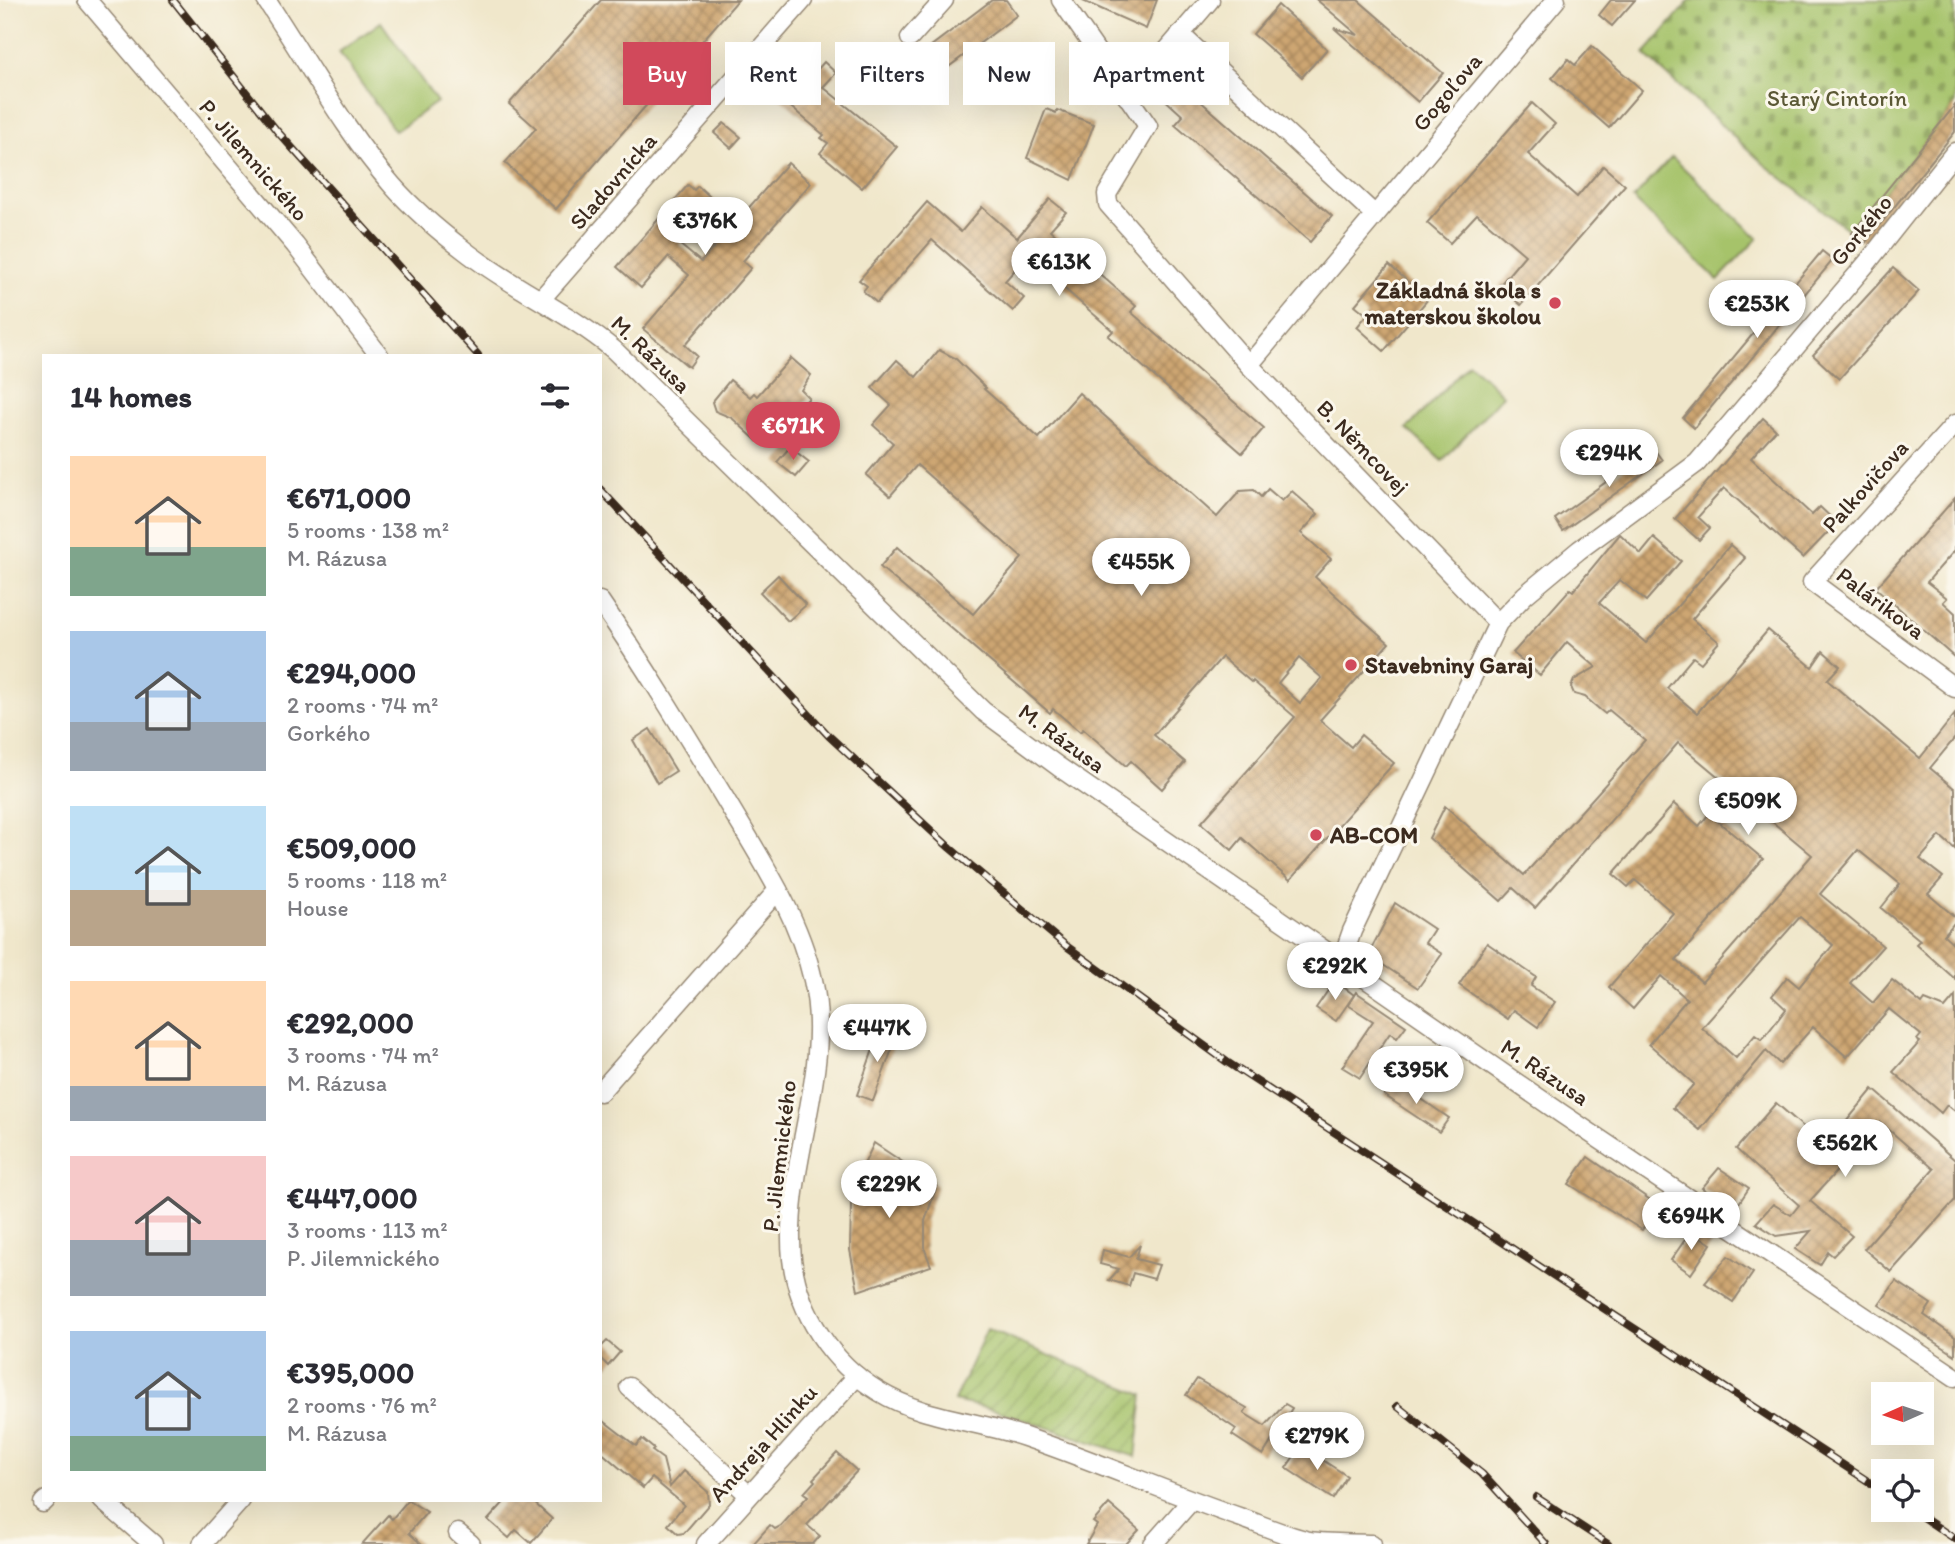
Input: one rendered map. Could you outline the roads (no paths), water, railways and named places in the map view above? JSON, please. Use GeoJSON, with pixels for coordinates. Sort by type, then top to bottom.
{"type":"FeatureCollection","features":[{"type":"Feature","properties":{"kind":"street","name":"P. Jilemnického"},"geometry":{"type":"LineString","coordinates":[[87,0],[295,245],[378,354]]}},
{"type":"Feature","properties":{"kind":"street","name":"M. Rázusa"},"geometry":{"type":"LineString","coordinates":[[266,0],[392,185],[461,249],[502,279],[583,324],[614,350],[984,711],[1059,767],[1341,962],[1955,1377]]}},
{"type":"Feature","properties":{"kind":"street","name":"Sladovnícka"},"geometry":{"type":"LineString","coordinates":[[542,299],[803,0]]}},
{"type":"Feature","properties":{"kind":"street"},"geometry":{"type":"LineString","coordinates":[[910,38],[944,0]]}},
{"type":"Feature","properties":{"kind":"street","name":"B. Němcovej"},"geometry":{"type":"LineString","coordinates":[[1061,0],[1090,42]]}},
{"type":"Feature","properties":{"kind":"street"},"geometry":{"type":"LineString","coordinates":[[1173,42],[1210,0]]}},
{"type":"Feature","properties":{"kind":"street","name":"Gogoľova"},"geometry":{"type":"LineString","coordinates":[[1249,365],[1556,0]]}},
{"type":"Feature","properties":{"kind":"street"},"geometry":{"type":"LineString","coordinates":[[1180,34],[1375,215]]}},
{"type":"Feature","properties":{"kind":"street","name":"B. Němcovej"},"geometry":{"type":"LineString","coordinates":[[1133,105],[1148,126],[1107,194],[1108,204],[1249,365],[1498,623]]}},
{"type":"Feature","properties":{"kind":"street","name":"Gorkého"},"geometry":{"type":"LineString","coordinates":[[1498,623],[1525,595],[1579,550],[1697,463],[1867,263],[1955,152]]}},
{"type":"Feature","properties":{"kind":"street","name":"Palkovičova"},"geometry":{"type":"LineString","coordinates":[[1812,582],[1955,424]]}},
{"type":"Feature","properties":{"kind":"street","name":"Palárikova"},"geometry":{"type":"LineString","coordinates":[[1812,582],[1955,688]]}},
{"type":"Feature","properties":{"kind":"street","name":"P. Jilemnického"},"geometry":{"type":"LineString","coordinates":[[602,604],[644,664],[778,890],[804,946],[814,983],[817,1013],[814,1070],[793,1201],[793,1261],[804,1306],[816,1329],[857,1376],[879,1392],[909,1406],[1022,1436],[1311,1542],[1372,1544]]}},
{"type":"Feature","properties":{"kind":"street"},"geometry":{"type":"LineString","coordinates":[[1341,962],[1352,931],[1498,623]]}},
{"type":"Feature","properties":{"kind":"street"},"geometry":{"type":"LineString","coordinates":[[604,1080],[778,890]]}},
{"type":"Feature","properties":{"kind":"street","name":"Andreja Hlinku"},"geometry":{"type":"LineString","coordinates":[[706,1544],[857,1376]]}},
{"type":"Feature","properties":{"kind":"street"},"geometry":{"type":"LineString","coordinates":[[629,1387],[749,1495]]}},
{"type":"Feature","properties":{"kind":"street"},"geometry":{"type":"LineString","coordinates":[[1153,1544],[1191,1500]]}},
{"type":"Feature","properties":{"kind":"street"},"geometry":{"type":"LineString","coordinates":[[104,1502],[153,1544]]}},
{"type":"Feature","properties":{"kind":"street"},"geometry":{"type":"LineString","coordinates":[[202,1544],[239,1502]]}},
{"type":"Feature","properties":{"kind":"railway"},"geometry":{"type":"LineString","coordinates":[[173,0],[277,131],[477,354]]}},
{"type":"Feature","properties":{"kind":"railway"},"geometry":{"type":"LineString","coordinates":[[602,491],[829,736],[950,848],[1065,945],[1227,1062],[1871,1483]]}},
{"type":"Feature","properties":{"kind":"railway"},"geometry":{"type":"LineString","coordinates":[[1397,1406],[1482,1474],[1546,1544]]}},
{"type":"Feature","properties":{"kind":"railway"},"geometry":{"type":"LineString","coordinates":[[1536,1497],[1608,1544]]}},
{"type":"Feature","properties":{"kind":"railway"},"geometry":{"type":"LineString","coordinates":[[1930,1522],[1955,1539]]}},
{"type":"Feature","properties":{"kind":"place","name":"Základná škola s materskou školou"},"geometry":{"type":"Point","coordinates":[1555,303]}},
{"type":"Feature","properties":{"kind":"place","name":"Stavebniny Garaj"},"geometry":{"type":"Point","coordinates":[1351,665]}},
{"type":"Feature","properties":{"kind":"place","name":"AB-COM"},"geometry":{"type":"Point","coordinates":[1316,835]}},
{"type":"Feature","properties":{"kind":"park label","name":"Starý Cintorín"},"geometry":{"type":"Point","coordinates":[1837,98]}}]}
